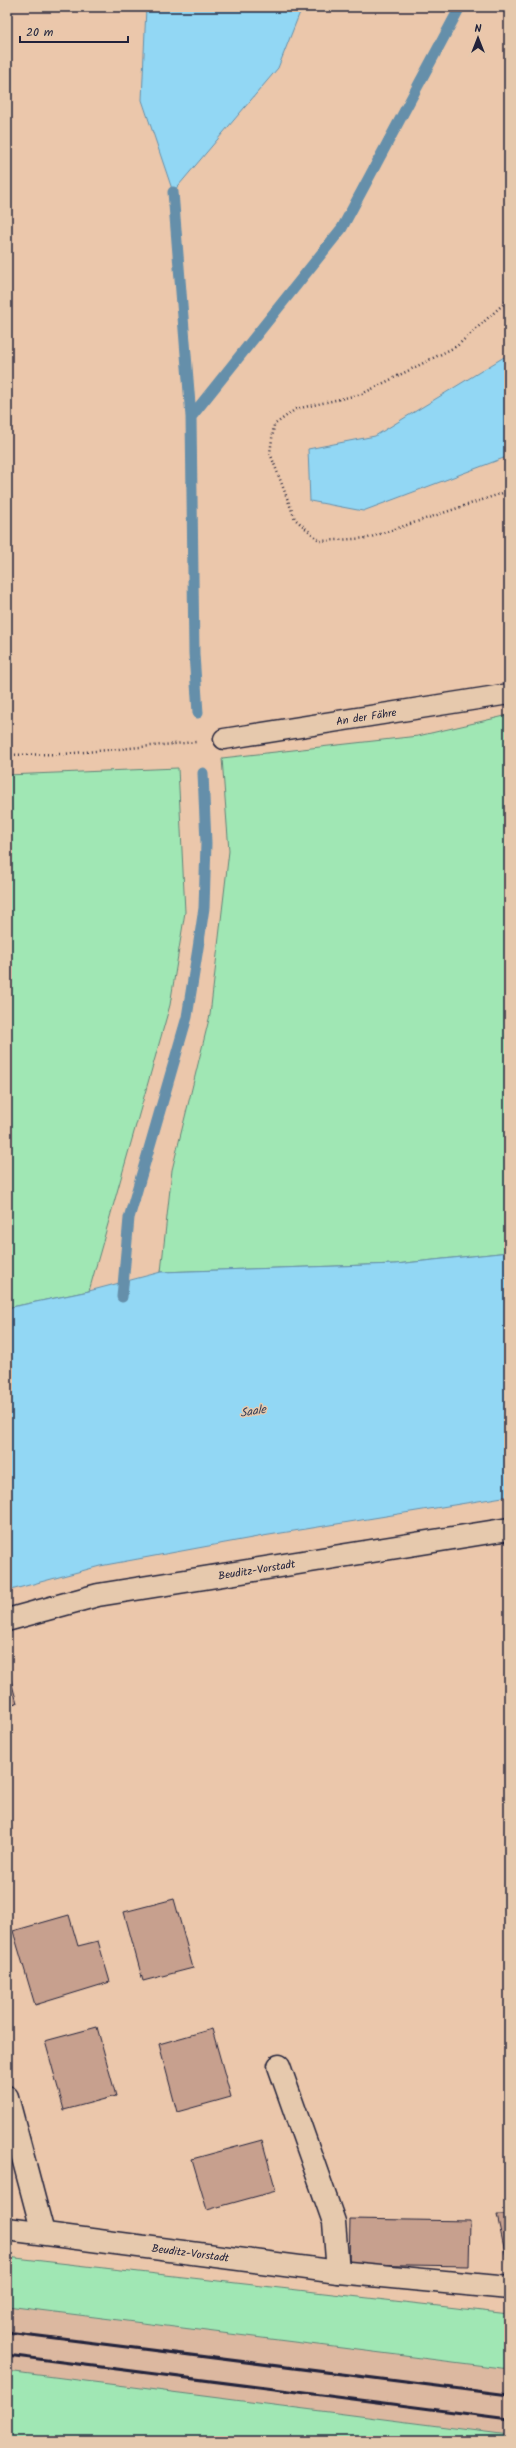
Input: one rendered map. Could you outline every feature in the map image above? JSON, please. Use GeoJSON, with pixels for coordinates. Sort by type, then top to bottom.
{"type":"FeatureCollection","features":[{"type":"Feature","properties":{"kind":"street","name":"Beuditz-Vorstadt"},"geometry":{"type":"LineString","coordinates":[[7,1620],[98,1595],[509,1529]]}},
{"type":"Feature","properties":{"kind":"street"},"geometry":{"type":"LineString","coordinates":[[279,2066],[334,2222],[338,2272]]}},
{"type":"Feature","properties":{"kind":"street"},"geometry":{"type":"LineString","coordinates":[[7,2097],[43,2233]]}},
{"type":"Feature","properties":{"kind":"street","name":"Beuditz-Vorstadt"},"geometry":{"type":"LineString","coordinates":[[7,2228],[338,2272],[509,2288]]}},
{"type":"Feature","properties":{"kind":"lane","name":"An der Fähre"},"geometry":{"type":"LineString","coordinates":[[224,739],[509,694]]}},
{"type":"Feature","properties":{"kind":"path"},"geometry":{"type":"LineString","coordinates":[[509,299],[457,346],[362,394],[296,409],[274,425],[270,454],[296,519],[320,542],[368,538],[509,491]]}},
{"type":"Feature","properties":{"kind":"path"},"geometry":{"type":"LineString","coordinates":[[7,755],[62,754],[173,745]]}},
{"type":"Feature","properties":{"kind":"shaded area"},"geometry":{"type":"Polygon","coordinates":[[[7,2306],[509,2369],[509,2435],[7,2371],[7,2306]]]}},
{"type":"Feature","properties":{"kind":"green space"},"geometry":{"type":"Polygon","coordinates":[[[509,715],[509,1252],[396,1264],[161,1272],[172,1170],[210,1015],[229,851],[222,758],[418,736],[509,715]]]}},
{"type":"Feature","properties":{"kind":"green space"},"geometry":{"type":"Polygon","coordinates":[[[178,768],[185,912],[170,1005],[89,1291],[7,1308],[7,775],[178,768]]]}},
{"type":"Feature","properties":{"kind":"green space"},"geometry":{"type":"Polygon","coordinates":[[[7,2257],[509,2314],[509,2369],[7,2306],[7,2257]]]}},
{"type":"Feature","properties":{"kind":"green space"},"geometry":{"type":"Polygon","coordinates":[[[7,2371],[509,2435],[509,2441],[7,2441],[7,2371]]]}},
{"type":"Feature","properties":{"kind":"water"},"geometry":{"type":"Polygon","coordinates":[[[146,7],[302,7],[278,68],[173,192],[142,100],[146,7]]]}},
{"type":"Feature","properties":{"kind":"water"},"geometry":{"type":"Polygon","coordinates":[[[509,354],[509,456],[363,511],[310,501],[308,449],[375,436],[509,354]]]}},
{"type":"Feature","properties":{"kind":"water","name":"Saale"},"geometry":{"type":"Polygon","coordinates":[[[509,1252],[509,1496],[263,1536],[100,1566],[7,1591],[7,1308],[89,1291],[161,1272],[396,1264],[509,1252]]]}},
{"type":"Feature","properties":{"kind":"building"},"geometry":{"type":"Polygon","coordinates":[[[7,1666],[17,1703],[7,1705],[7,1666]]]}},
{"type":"Feature","properties":{"kind":"building"},"geometry":{"type":"Polygon","coordinates":[[[174,1899],[193,1968],[143,1981],[124,1912],[174,1899]]]}},
{"type":"Feature","properties":{"kind":"building"},"geometry":{"type":"Polygon","coordinates":[[[69,1915],[78,1946],[98,1941],[110,1982],[35,2005],[13,1931],[69,1915]]]}},
{"type":"Feature","properties":{"kind":"building"},"geometry":{"type":"Polygon","coordinates":[[[97,2027],[116,2096],[64,2110],[45,2041],[97,2027]]]}},
{"type":"Feature","properties":{"kind":"building"},"geometry":{"type":"Polygon","coordinates":[[[212,2029],[231,2097],[177,2112],[159,2044],[212,2029]]]}},
{"type":"Feature","properties":{"kind":"building"},"geometry":{"type":"Polygon","coordinates":[[[262,2140],[276,2191],[207,2210],[192,2159],[262,2140]]]}},
{"type":"Feature","properties":{"kind":"building"},"geometry":{"type":"Polygon","coordinates":[[[497,2215],[509,2215],[509,2271],[497,2215]]]}},
{"type":"Feature","properties":{"kind":"building"},"geometry":{"type":"Polygon","coordinates":[[[350,2219],[470,2221],[469,2266],[349,2264],[350,2219]]]}},
{"type":"Feature","properties":{"kind":"waterway"},"geometry":{"type":"LineString","coordinates":[[191,417],[342,228],[460,7]]}},
{"type":"Feature","properties":{"kind":"waterway"},"geometry":{"type":"LineString","coordinates":[[173,192],[191,417],[194,654],[198,713]]}},
{"type":"Feature","properties":{"kind":"waterway"},"geometry":{"type":"LineString","coordinates":[[122,1297],[129,1218],[187,1017],[198,948],[204,908],[206,843],[203,773]]}},
{"type":"Feature","properties":{"kind":"railway"},"geometry":{"type":"LineString","coordinates":[[7,2332],[509,2395]]}},
{"type":"Feature","properties":{"kind":"railway"},"geometry":{"type":"LineString","coordinates":[[7,2355],[509,2419]]}}]}
